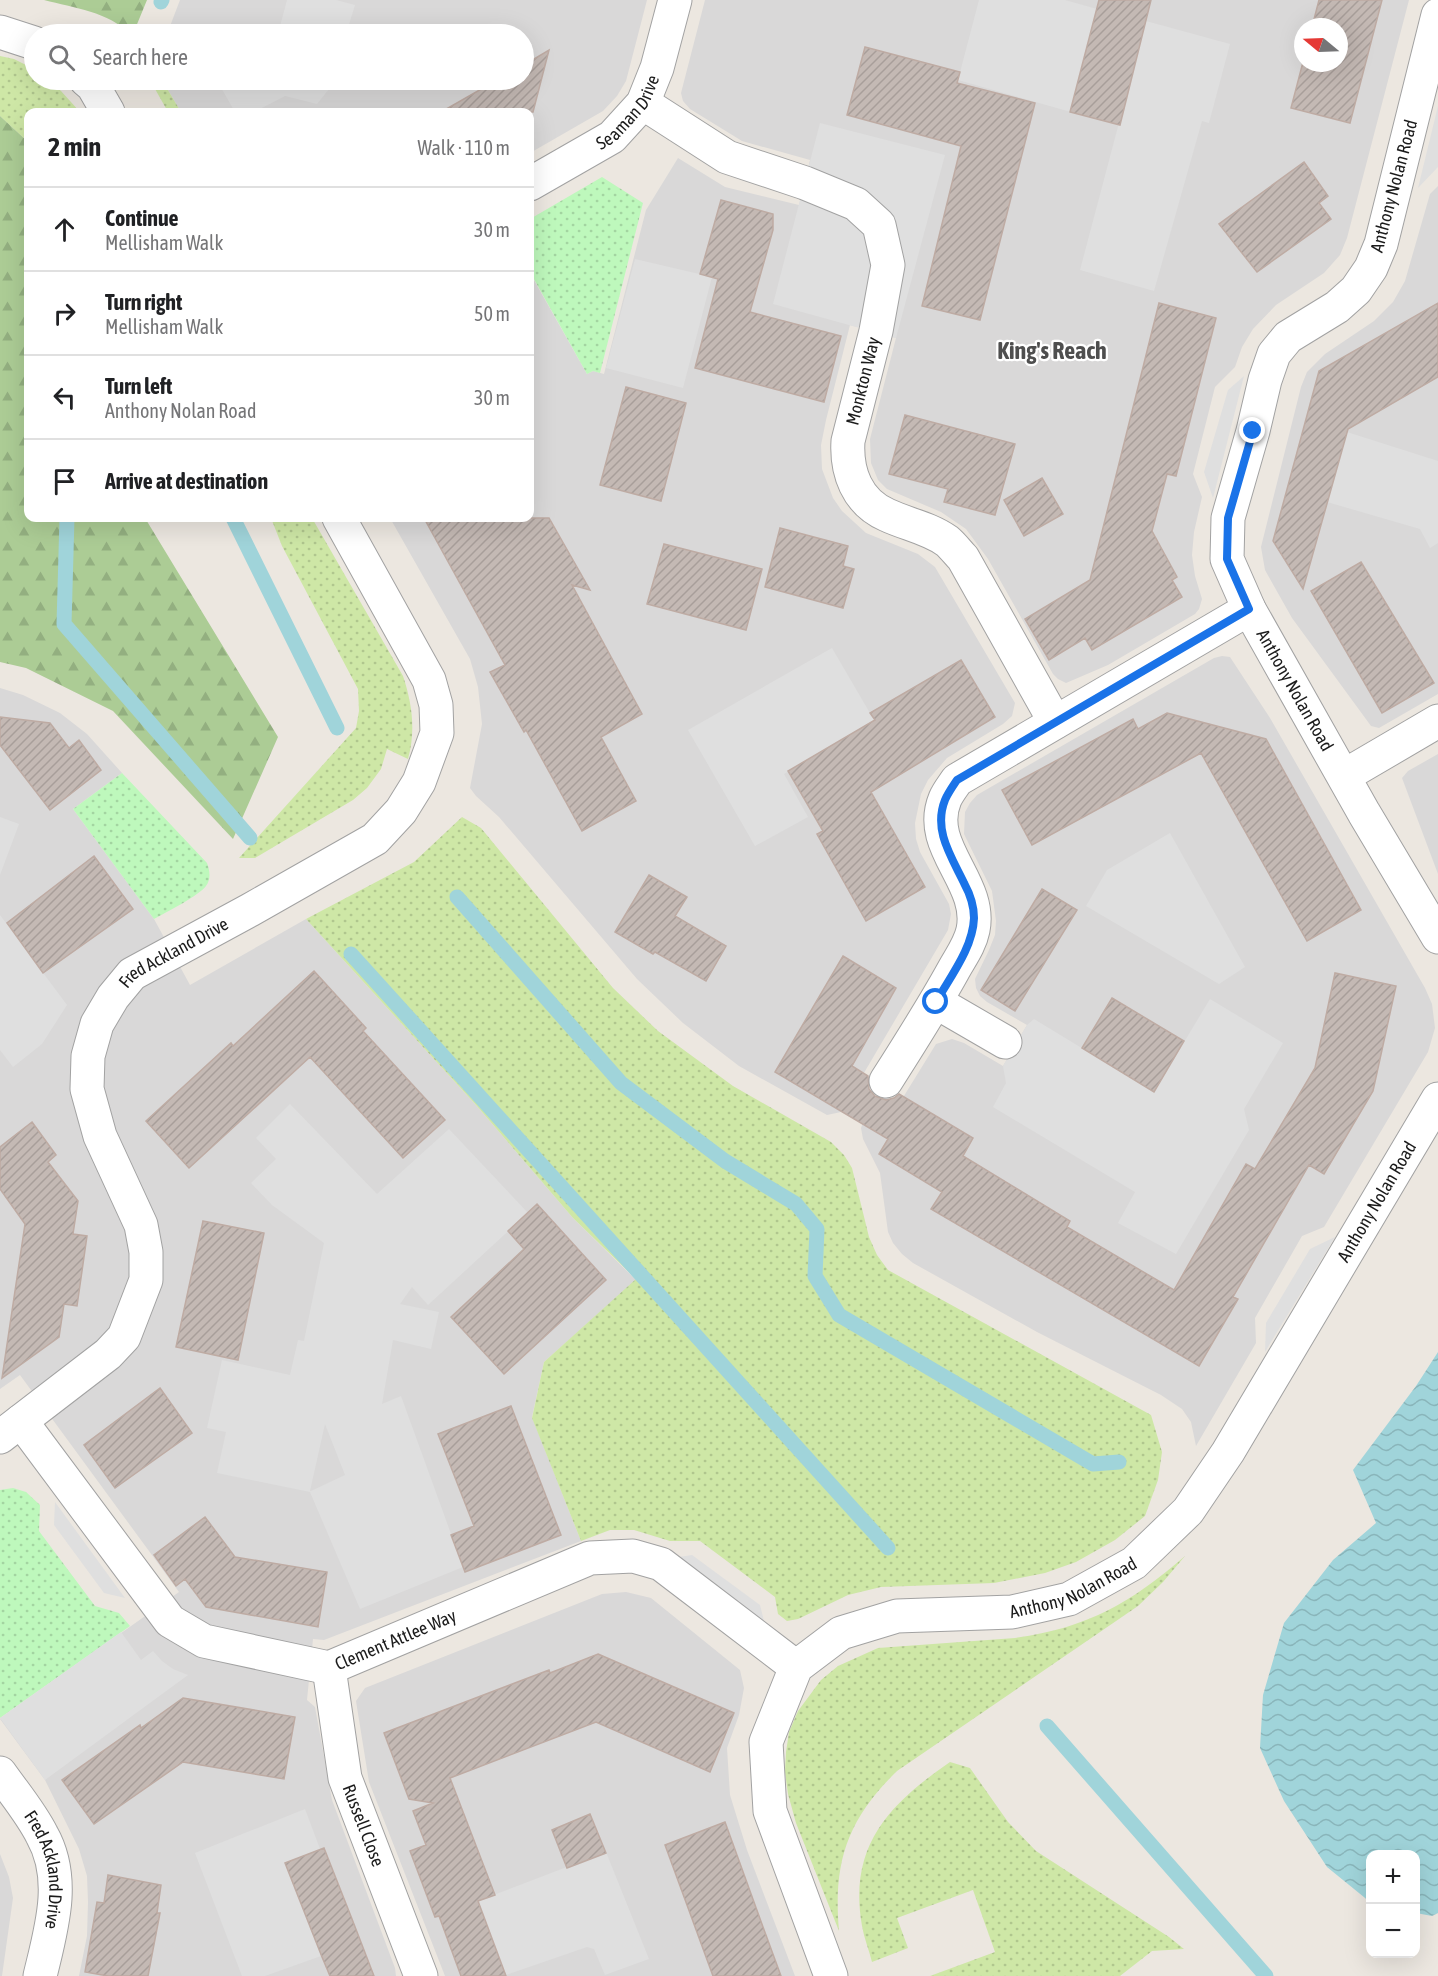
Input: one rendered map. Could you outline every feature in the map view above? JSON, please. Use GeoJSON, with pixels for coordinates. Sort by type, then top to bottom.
{"type":"FeatureCollection","features":[{"type":"Feature","properties":{"kind":"street","name":"Seaman Drive"},"geometry":{"type":"LineString","coordinates":[[534,182],[612,137],[643,103],[657,68],[675,0]]}},
{"type":"Feature","properties":{"kind":"street","name":"Anthony Nolan Road"},"geometry":{"type":"LineString","coordinates":[[1438,15],[1381,244],[1371,268],[1356,290],[1337,307],[1288,336],[1274,354],[1228,518],[1227,559],[1249,609],[1438,936]]}},
{"type":"Feature","properties":{"kind":"street"},"geometry":{"type":"LineString","coordinates":[[0,32],[24,40]]}},
{"type":"Feature","properties":{"kind":"street"},"geometry":{"type":"LineString","coordinates":[[95,90],[106,108]]}},
{"type":"Feature","properties":{"kind":"street","name":"Monkton Way"},"geometry":{"type":"LineString","coordinates":[[643,103],[727,157],[805,183],[856,204],[879,225],[888,265],[876,331],[848,441],[847,459],[851,478],[870,504],[884,514],[928,531],[947,542],[963,558],[1055,722]]}},
{"type":"Feature","properties":{"kind":"street","name":"Fred Ackland Drive"},"geometry":{"type":"LineString","coordinates":[[10,1429],[108,1354],[124,1337],[146,1280],[146,1252],[141,1225],[100,1136],[87,1089],[88,1056],[91,1045],[98,1024],[113,998],[132,974],[375,839],[401,811],[419,782],[437,734],[436,705],[429,680],[341,522]]}},
{"type":"Feature","properties":{"kind":"street"},"geometry":{"type":"LineString","coordinates":[[886,1081],[936,1002],[968,945],[973,930],[972,898],[943,840],[941,820],[945,800],[957,780],[1249,609]]}},
{"type":"Feature","properties":{"kind":"street"},"geometry":{"type":"LineString","coordinates":[[1344,776],[1438,721]]}},
{"type":"Feature","properties":{"kind":"street"},"geometry":{"type":"LineString","coordinates":[[936,1002],[1005,1042]]}},
{"type":"Feature","properties":{"kind":"street","name":"Anthony Nolan Road"},"geometry":{"type":"LineString","coordinates":[[796,1667],[841,1633],[897,1616],[1012,1612],[1069,1599],[1134,1563],[1188,1511],[1215,1471],[1438,1099]]}},
{"type":"Feature","properties":{"kind":"street","name":"Clement Attlee Way"},"geometry":{"type":"LineString","coordinates":[[10,1429],[170,1621],[204,1641],[328,1668],[590,1558],[633,1556],[661,1564],[796,1667]]}},
{"type":"Feature","properties":{"kind":"street"},"geometry":{"type":"LineString","coordinates":[[796,1667],[766,1742],[770,1811],[831,1976]]}},
{"type":"Feature","properties":{"kind":"street","name":"Russell Close"},"geometry":{"type":"LineString","coordinates":[[328,1668],[345,1778],[422,1976]]}},
{"type":"Feature","properties":{"kind":"street","name":"Fred Ackland Drive"},"geometry":{"type":"LineString","coordinates":[[0,1773],[43,1835],[54,1867],[56,1906],[40,1976]]}},
{"type":"Feature","properties":{"kind":"shaded area"},"geometry":{"type":"Polygon","coordinates":[[[180,0],[647,0],[626,81],[617,96],[603,111],[534,151],[534,108],[179,108],[168,90],[534,90],[534,24],[171,24],[180,0]]]}},
{"type":"Feature","properties":{"kind":"shaded area"},"geometry":{"type":"Polygon","coordinates":[[[287,0],[336,0],[355,5],[349,24],[281,24],[287,0]]]}},
{"type":"Feature","properties":{"kind":"shaded area"},"geometry":{"type":"Polygon","coordinates":[[[705,0],[1409,0],[1347,238],[1340,255],[1324,273],[1276,305],[1253,329],[1242,347],[1235,367],[1215,387],[1193,474],[1202,497],[1194,532],[1192,555],[1202,599],[1199,609],[1195,614],[1108,665],[1066,683],[1058,679],[988,559],[966,529],[941,512],[887,489],[878,480],[871,463],[870,439],[896,338],[850,325],[821,445],[822,469],[833,498],[842,511],[866,533],[918,554],[935,567],[1015,703],[1012,716],[1003,724],[947,758],[928,780],[921,794],[915,823],[916,839],[920,852],[949,904],[951,914],[948,930],[841,1112],[827,1115],[739,1066],[683,1023],[637,979],[499,817],[470,788],[482,724],[478,687],[470,659],[392,522],[534,522],[534,280],[587,374],[593,371],[604,374],[646,210],[678,158],[725,187],[799,205],[810,160],[742,141],[690,109],[683,101],[681,93],[705,0]]]}},
{"type":"Feature","properties":{"kind":"shaded area"},"geometry":{"type":"Polygon","coordinates":[[[979,0],[1065,0],[1097,9],[1071,112],[958,80],[979,0]]]}},
{"type":"Feature","properties":{"kind":"shaded area"},"geometry":{"type":"Polygon","coordinates":[[[1146,21],[1230,44],[1209,123],[1202,121],[1154,291],[1080,270],[1146,21]]]}},
{"type":"Feature","properties":{"kind":"shaded area"},"geometry":{"type":"Polygon","coordinates":[[[222,90],[328,90],[317,104],[285,96],[262,108],[233,108],[222,90]]]}},
{"type":"Feature","properties":{"kind":"shaded area"},"geometry":{"type":"Polygon","coordinates":[[[1438,106],[1438,167],[1418,188],[1438,106]]]}},
{"type":"Feature","properties":{"kind":"shaded area"},"geometry":{"type":"Polygon","coordinates":[[[820,123],[945,155],[896,338],[773,304],[820,123]]]}},
{"type":"Feature","properties":{"kind":"shaded area"},"geometry":{"type":"Polygon","coordinates":[[[1438,186],[1438,694],[1379,728],[1371,726],[1292,618],[1265,570],[1261,547],[1301,387],[1307,372],[1325,354],[1374,321],[1393,302],[1405,281],[1430,194],[1438,186]]]}},
{"type":"Feature","properties":{"kind":"shaded area"},"geometry":{"type":"Polygon","coordinates":[[[635,259],[712,277],[683,388],[606,368],[635,259]]]}},
{"type":"Feature","properties":{"kind":"shaded area"},"geometry":{"type":"Polygon","coordinates":[[[1244,376],[1213,498],[1204,472],[1228,390],[1244,376]]]}},
{"type":"Feature","properties":{"kind":"shaded area"},"geometry":{"type":"Polygon","coordinates":[[[1347,432],[1438,461],[1438,543],[1430,548],[1420,529],[1327,502],[1347,432]]]}},
{"type":"Feature","properties":{"kind":"shaded area"},"geometry":{"type":"Polygon","coordinates":[[[832,648],[874,720],[784,774],[808,817],[755,846],[688,730],[832,648]]]}},
{"type":"Feature","properties":{"kind":"shaded area"},"geometry":{"type":"Polygon","coordinates":[[[1230,657],[1270,718],[1425,988],[1432,1004],[1435,1028],[1428,1052],[1324,1227],[1302,1236],[1255,1318],[1256,1343],[1196,1446],[1191,1422],[1182,1409],[1161,1395],[1037,1332],[913,1263],[902,1254],[888,1232],[880,1173],[863,1139],[861,1128],[866,1115],[880,1094],[899,1104],[936,1044],[952,1039],[964,1043],[1003,1066],[1027,1025],[987,1002],[976,988],[975,979],[995,935],[996,921],[992,891],[964,834],[965,812],[970,803],[977,795],[1214,658],[1230,657]]]}},
{"type":"Feature","properties":{"kind":"shaded area"},"geometry":{"type":"Polygon","coordinates":[[[0,688],[23,695],[60,713],[87,734],[122,773],[73,809],[154,919],[190,985],[306,919],[476,1105],[573,1218],[636,1280],[544,1362],[532,1417],[581,1541],[324,1640],[313,1639],[307,1700],[315,1707],[332,1800],[396,1976],[79,1976],[87,1936],[88,1902],[87,1876],[79,1849],[45,1780],[0,1719],[179,1592],[20,1375],[0,1389],[0,688]]]}},
{"type":"Feature","properties":{"kind":"shaded area"},"geometry":{"type":"Polygon","coordinates":[[[1438,754],[1438,874],[1402,778],[1408,771],[1438,754]]]}},
{"type":"Feature","properties":{"kind":"shaded area"},"geometry":{"type":"Polygon","coordinates":[[[0,817],[19,824],[0,875],[0,817]]]}},
{"type":"Feature","properties":{"kind":"shaded area"},"geometry":{"type":"Polygon","coordinates":[[[1170,833],[1245,967],[1219,984],[1086,906],[1107,870],[1170,833]]]}},
{"type":"Feature","properties":{"kind":"shaded area"},"geometry":{"type":"Polygon","coordinates":[[[0,915],[67,1005],[42,1044],[13,1067],[0,1050],[0,915]]]}},
{"type":"Feature","properties":{"kind":"shaded area"},"geometry":{"type":"Polygon","coordinates":[[[1210,999],[1283,1043],[1244,1109],[1249,1130],[1176,1254],[1118,1223],[1135,1192],[993,1107],[1006,1083],[1003,1066],[1027,1025],[1034,1019],[1154,1092],[1210,999]]]}},
{"type":"Feature","properties":{"kind":"shaded area"},"geometry":{"type":"Polygon","coordinates":[[[290,1104],[377,1194],[449,1129],[528,1213],[428,1305],[412,1287],[400,1304],[439,1312],[431,1349],[393,1340],[382,1404],[401,1396],[463,1567],[360,1609],[310,1492],[217,1473],[226,1432],[207,1428],[222,1360],[290,1375],[298,1340],[304,1341],[324,1243],[272,1205],[251,1183],[276,1159],[256,1138],[290,1104]],[[325,1424],[310,1491],[345,1475],[325,1424]]]}},
{"type":"Feature","properties":{"kind":"shaded area"},"geometry":{"type":"Polygon","coordinates":[[[1335,1237],[1265,1352],[1266,1323],[1310,1249],[1335,1237]]]}},
{"type":"Feature","properties":{"kind":"shaded area"},"geometry":{"type":"Polygon","coordinates":[[[55,1502],[125,1598],[104,1593],[54,1525],[55,1502]]]}},
{"type":"Feature","properties":{"kind":"shaded area"},"geometry":{"type":"Polygon","coordinates":[[[692,1555],[760,1605],[766,1629],[672,1558],[692,1555]]]}},
{"type":"Feature","properties":{"kind":"shaded area"},"geometry":{"type":"Polygon","coordinates":[[[626,1592],[651,1598],[740,1670],[744,1688],[739,1715],[727,1748],[730,1795],[747,1850],[795,1976],[445,1976],[369,1782],[356,1701],[365,1688],[602,1594],[626,1592]]]}},
{"type":"Feature","properties":{"kind":"shaded area"},"geometry":{"type":"Polygon","coordinates":[[[121,1632],[141,1660],[153,1651],[173,1669],[188,1675],[45,1780],[0,1718],[121,1632]]]}},
{"type":"Feature","properties":{"kind":"shaded area"},"geometry":{"type":"Polygon","coordinates":[[[305,1809],[320,1849],[285,1864],[321,1956],[265,1976],[242,1976],[195,1853],[305,1809]]]}},
{"type":"Feature","properties":{"kind":"shaded area"},"geometry":{"type":"Polygon","coordinates":[[[606,1852],[649,1959],[605,1975],[594,1949],[587,1947],[506,1975],[478,1901],[606,1852]]]}},
{"type":"Feature","properties":{"kind":"shaded area"},"geometry":{"type":"Polygon","coordinates":[[[0,1854],[9,1877],[13,1898],[2,1976],[0,1976],[0,1854]]]}},
{"type":"Feature","properties":{"kind":"green space"},"geometry":{"type":"Polygon","coordinates":[[[44,0],[147,0],[137,24],[117,24],[79,8],[44,0]]]}},
{"type":"Feature","properties":{"kind":"green space"},"geometry":{"type":"Polygon","coordinates":[[[0,56],[24,64],[24,90],[60,90],[76,108],[24,108],[24,138],[0,116],[0,56]]]}},
{"type":"Feature","properties":{"kind":"green space"},"geometry":{"type":"Polygon","coordinates":[[[156,90],[168,90],[179,108],[166,108],[156,90]]]}},
{"type":"Feature","properties":{"kind":"green space"},"geometry":{"type":"Polygon","coordinates":[[[0,116],[24,138],[24,522],[147,522],[278,737],[233,839],[113,711],[26,668],[0,662],[0,116]]]}},
{"type":"Feature","properties":{"kind":"green space"},"geometry":{"type":"Polygon","coordinates":[[[602,177],[643,203],[600,373],[593,371],[587,374],[534,279],[534,217],[602,177]]]}},
{"type":"Feature","properties":{"kind":"green space"},"geometry":{"type":"Polygon","coordinates":[[[273,522],[314,522],[403,676],[411,707],[412,738],[408,759],[387,749],[381,769],[367,788],[353,800],[255,858],[239,858],[356,728],[359,711],[358,689],[282,546],[273,522]]]}},
{"type":"Feature","properties":{"kind":"green space"},"geometry":{"type":"Polygon","coordinates":[[[122,773],[207,863],[209,869],[209,881],[202,890],[154,919],[73,809],[122,773]]]}},
{"type":"Feature","properties":{"kind":"green space"},"geometry":{"type":"Polygon","coordinates":[[[462,817],[481,828],[613,988],[658,1031],[733,1086],[831,1142],[844,1155],[852,1168],[869,1237],[877,1255],[888,1270],[1151,1415],[1162,1452],[1158,1480],[1145,1516],[1115,1540],[1076,1562],[1045,1573],[994,1583],[881,1587],[848,1595],[798,1619],[787,1621],[778,1614],[775,1597],[700,1541],[670,1541],[634,1530],[610,1530],[581,1541],[532,1418],[544,1362],[636,1279],[573,1218],[476,1105],[306,919],[414,862],[462,817]]]}},
{"type":"Feature","properties":{"kind":"green space"},"geometry":{"type":"Polygon","coordinates":[[[13,1488],[26,1492],[40,1505],[39,1531],[95,1606],[119,1613],[130,1626],[0,1718],[0,1490],[13,1488]]]}},
{"type":"Feature","properties":{"kind":"green space"},"geometry":{"type":"Polygon","coordinates":[[[1185,1556],[1138,1606],[897,1771],[880,1789],[855,1825],[847,1844],[838,1884],[839,1931],[796,1823],[785,1772],[789,1732],[798,1711],[821,1680],[838,1666],[878,1648],[1015,1638],[1064,1628],[1107,1611],[1126,1600],[1185,1556]]]}},
{"type":"Feature","properties":{"kind":"green space"},"geometry":{"type":"Polygon","coordinates":[[[950,1762],[970,1768],[1008,1822],[1036,1851],[1184,1949],[1152,1951],[1120,1976],[930,1976],[995,1952],[973,1890],[897,1918],[908,1948],[872,1962],[863,1930],[859,1898],[861,1873],[868,1850],[878,1830],[892,1811],[909,1794],[950,1762]]]}},
{"type":"Feature","properties":{"kind":"water"},"geometry":{"type":"Polygon","coordinates":[[[1438,1352],[1438,1913],[1432,1916],[1420,1914],[1420,1850],[1366,1850],[1366,1899],[1327,1867],[1284,1801],[1260,1748],[1263,1695],[1284,1623],[1333,1560],[1376,1523],[1353,1470],[1416,1386],[1438,1352]]]}},
{"type":"Feature","properties":{"kind":"building"},"geometry":{"type":"Polygon","coordinates":[[[1099,0],[1151,0],[1120,125],[1070,112],[1099,0]]]}},
{"type":"Feature","properties":{"kind":"building"},"geometry":{"type":"Polygon","coordinates":[[[1319,0],[1382,0],[1350,123],[1291,108],[1300,72],[1348,72],[1348,18],[1314,18],[1319,0]]]}},
{"type":"Feature","properties":{"kind":"building"},"geometry":{"type":"Polygon","coordinates":[[[865,47],[960,72],[957,83],[1035,103],[980,320],[922,306],[961,146],[847,115],[865,47]]]}},
{"type":"Feature","properties":{"kind":"building"},"geometry":{"type":"Polygon","coordinates":[[[549,50],[534,108],[448,108],[480,90],[534,90],[534,59],[549,50]]]}},
{"type":"Feature","properties":{"kind":"building"},"geometry":{"type":"Polygon","coordinates":[[[1304,162],[1328,196],[1319,203],[1331,219],[1257,272],[1219,224],[1304,162]]]}},
{"type":"Feature","properties":{"kind":"building"},"geometry":{"type":"Polygon","coordinates":[[[721,200],[773,214],[773,230],[750,312],[841,336],[824,402],[695,368],[718,279],[700,274],[721,200]]]}},
{"type":"Feature","properties":{"kind":"building"},"geometry":{"type":"Polygon","coordinates":[[[1159,303],[1216,318],[1176,476],[1167,474],[1152,531],[1177,577],[1172,580],[1182,597],[1092,650],[1085,638],[1049,660],[1025,619],[1090,580],[1159,303]]]}},
{"type":"Feature","properties":{"kind":"building"},"geometry":{"type":"Polygon","coordinates":[[[1438,303],[1438,377],[1348,429],[1303,589],[1273,541],[1319,371],[1438,303]]]}},
{"type":"Feature","properties":{"kind":"building"},"geometry":{"type":"Polygon","coordinates":[[[626,387],[686,403],[661,501],[600,485],[626,387]]]}},
{"type":"Feature","properties":{"kind":"building"},"geometry":{"type":"Polygon","coordinates":[[[905,415],[1015,444],[995,515],[944,502],[948,489],[889,474],[905,415]]]}},
{"type":"Feature","properties":{"kind":"building"},"geometry":{"type":"Polygon","coordinates":[[[1042,478],[1063,514],[1024,536],[1004,500],[1042,478]]]}},
{"type":"Feature","properties":{"kind":"building"},"geometry":{"type":"Polygon","coordinates":[[[534,518],[549,518],[590,590],[572,585],[642,714],[601,737],[636,801],[582,831],[526,730],[524,732],[490,672],[505,665],[426,522],[534,522],[534,518]]]}},
{"type":"Feature","properties":{"kind":"building"},"geometry":{"type":"Polygon","coordinates":[[[780,528],[848,546],[843,566],[854,569],[843,608],[765,587],[780,528]]]}},
{"type":"Feature","properties":{"kind":"building"},"geometry":{"type":"Polygon","coordinates":[[[664,544],[762,569],[746,630],[647,604],[664,544]]]}},
{"type":"Feature","properties":{"kind":"building"},"geometry":{"type":"Polygon","coordinates":[[[1361,562],[1434,683],[1382,713],[1311,591],[1361,562]]]}},
{"type":"Feature","properties":{"kind":"building"},"geometry":{"type":"Polygon","coordinates":[[[961,660],[995,717],[871,792],[925,887],[866,921],[817,834],[823,831],[788,771],[875,720],[870,713],[961,660]]]}},
{"type":"Feature","properties":{"kind":"building"},"geometry":{"type":"Polygon","coordinates":[[[1167,713],[1266,739],[1361,910],[1307,941],[1201,753],[1032,845],[1002,790],[1133,719],[1138,729],[1167,713]]]}},
{"type":"Feature","properties":{"kind":"building"},"geometry":{"type":"Polygon","coordinates":[[[0,717],[50,723],[69,748],[79,740],[101,770],[50,810],[0,745],[0,717]]]}},
{"type":"Feature","properties":{"kind":"building"},"geometry":{"type":"Polygon","coordinates":[[[94,856],[133,909],[43,973],[7,923],[94,856]]]}},
{"type":"Feature","properties":{"kind":"building"},"geometry":{"type":"Polygon","coordinates":[[[649,875],[687,897],[675,916],[726,946],[706,981],[615,932],[649,875]]]}},
{"type":"Feature","properties":{"kind":"building"},"geometry":{"type":"Polygon","coordinates":[[[1042,889],[1077,910],[1015,1011],[981,990],[1042,889]]]}},
{"type":"Feature","properties":{"kind":"building"},"geometry":{"type":"Polygon","coordinates":[[[843,956],[896,988],[852,1066],[868,1076],[869,1089],[875,1096],[886,1100],[899,1094],[973,1138],[963,1156],[1070,1221],[1067,1227],[1174,1290],[1246,1164],[1255,1169],[1315,1068],[1335,973],[1396,986],[1373,1091],[1324,1174],[1309,1165],[1233,1297],[1238,1299],[1199,1366],[931,1209],[942,1192],[879,1154],[888,1139],[775,1072],[843,956]]]}},
{"type":"Feature","properties":{"kind":"building"},"geometry":{"type":"Polygon","coordinates":[[[314,971],[366,1028],[363,1031],[445,1120],[403,1158],[310,1057],[189,1168],[146,1121],[231,1043],[233,1046],[314,971]]]}},
{"type":"Feature","properties":{"kind":"building"},"geometry":{"type":"Polygon","coordinates":[[[1112,998],[1184,1041],[1154,1092],[1082,1048],[1112,998]]]}},
{"type":"Feature","properties":{"kind":"building"},"geometry":{"type":"Polygon","coordinates":[[[32,1122],[56,1155],[48,1162],[78,1201],[73,1234],[87,1236],[77,1306],[64,1304],[59,1337],[2,1378],[25,1224],[0,1189],[0,1147],[32,1122]]]}},
{"type":"Feature","properties":{"kind":"building"},"geometry":{"type":"Polygon","coordinates":[[[537,1204],[606,1280],[504,1374],[451,1317],[524,1249],[508,1231],[537,1204]]]}},
{"type":"Feature","properties":{"kind":"building"},"geometry":{"type":"Polygon","coordinates":[[[203,1221],[264,1233],[238,1360],[176,1347],[203,1221]]]}},
{"type":"Feature","properties":{"kind":"building"},"geometry":{"type":"Polygon","coordinates":[[[160,1388],[192,1433],[115,1488],[84,1445],[160,1388]]]}},
{"type":"Feature","properties":{"kind":"building"},"geometry":{"type":"Polygon","coordinates":[[[511,1406],[561,1535],[465,1572],[451,1535],[474,1526],[438,1434],[511,1406]]]}},
{"type":"Feature","properties":{"kind":"building"},"geometry":{"type":"Polygon","coordinates":[[[205,1517],[235,1557],[327,1572],[318,1627],[206,1607],[185,1579],[176,1586],[154,1555],[205,1517]]]}},
{"type":"Feature","properties":{"kind":"building"},"geometry":{"type":"Polygon","coordinates":[[[598,1654],[734,1713],[710,1772],[596,1722],[450,1778],[495,1895],[478,1901],[506,1976],[461,1976],[439,1916],[435,1917],[410,1851],[426,1845],[413,1811],[433,1803],[409,1799],[384,1733],[549,1670],[550,1673],[598,1654]]]}},
{"type":"Feature","properties":{"kind":"building"},"geometry":{"type":"Polygon","coordinates":[[[183,1698],[295,1717],[284,1779],[183,1762],[94,1824],[62,1780],[183,1698]]]}},
{"type":"Feature","properties":{"kind":"building"},"geometry":{"type":"Polygon","coordinates":[[[590,1814],[606,1853],[567,1868],[552,1830],[590,1814]]]}},
{"type":"Feature","properties":{"kind":"building"},"geometry":{"type":"Polygon","coordinates":[[[725,1822],[781,1976],[713,1976],[665,1845],[725,1822]]]}},
{"type":"Feature","properties":{"kind":"building"},"geometry":{"type":"Polygon","coordinates":[[[324,1848],[374,1976],[330,1976],[285,1863],[324,1848]]]}},
{"type":"Feature","properties":{"kind":"building"},"geometry":{"type":"Polygon","coordinates":[[[108,1875],[161,1885],[157,1913],[160,1913],[148,1976],[108,1976],[85,1972],[97,1902],[104,1903],[108,1875]]]}},
{"type":"Feature","properties":{"kind":"waterway"},"geometry":{"type":"LineString","coordinates":[[67,522],[64,624],[250,838]]}},
{"type":"Feature","properties":{"kind":"waterway"},"geometry":{"type":"LineString","coordinates":[[235,522],[337,728]]}},
{"type":"Feature","properties":{"kind":"waterway"},"geometry":{"type":"LineString","coordinates":[[457,897],[621,1083],[725,1161],[796,1204],[817,1229],[815,1276],[839,1315],[1093,1464],[1119,1462]]}},
{"type":"Feature","properties":{"kind":"waterway"},"geometry":{"type":"LineString","coordinates":[[351,954],[888,1548]]}},
{"type":"Feature","properties":{"kind":"waterway"},"geometry":{"type":"LineString","coordinates":[[1047,1726],[1266,1976]]}},
{"type":"Feature","properties":{"kind":"district","name":"King's Reach"},"geometry":{"type":"Point","coordinates":[1052,351]}},
{"type":"Feature","properties":{"kind":"route"},"geometry":{"type":"LineString","coordinates":[[936,1002],[968,945],[974,917],[972,898],[943,840],[941,820],[945,800],[957,780],[1249,609],[1227,559],[1228,518],[1253,431]]}}]}
